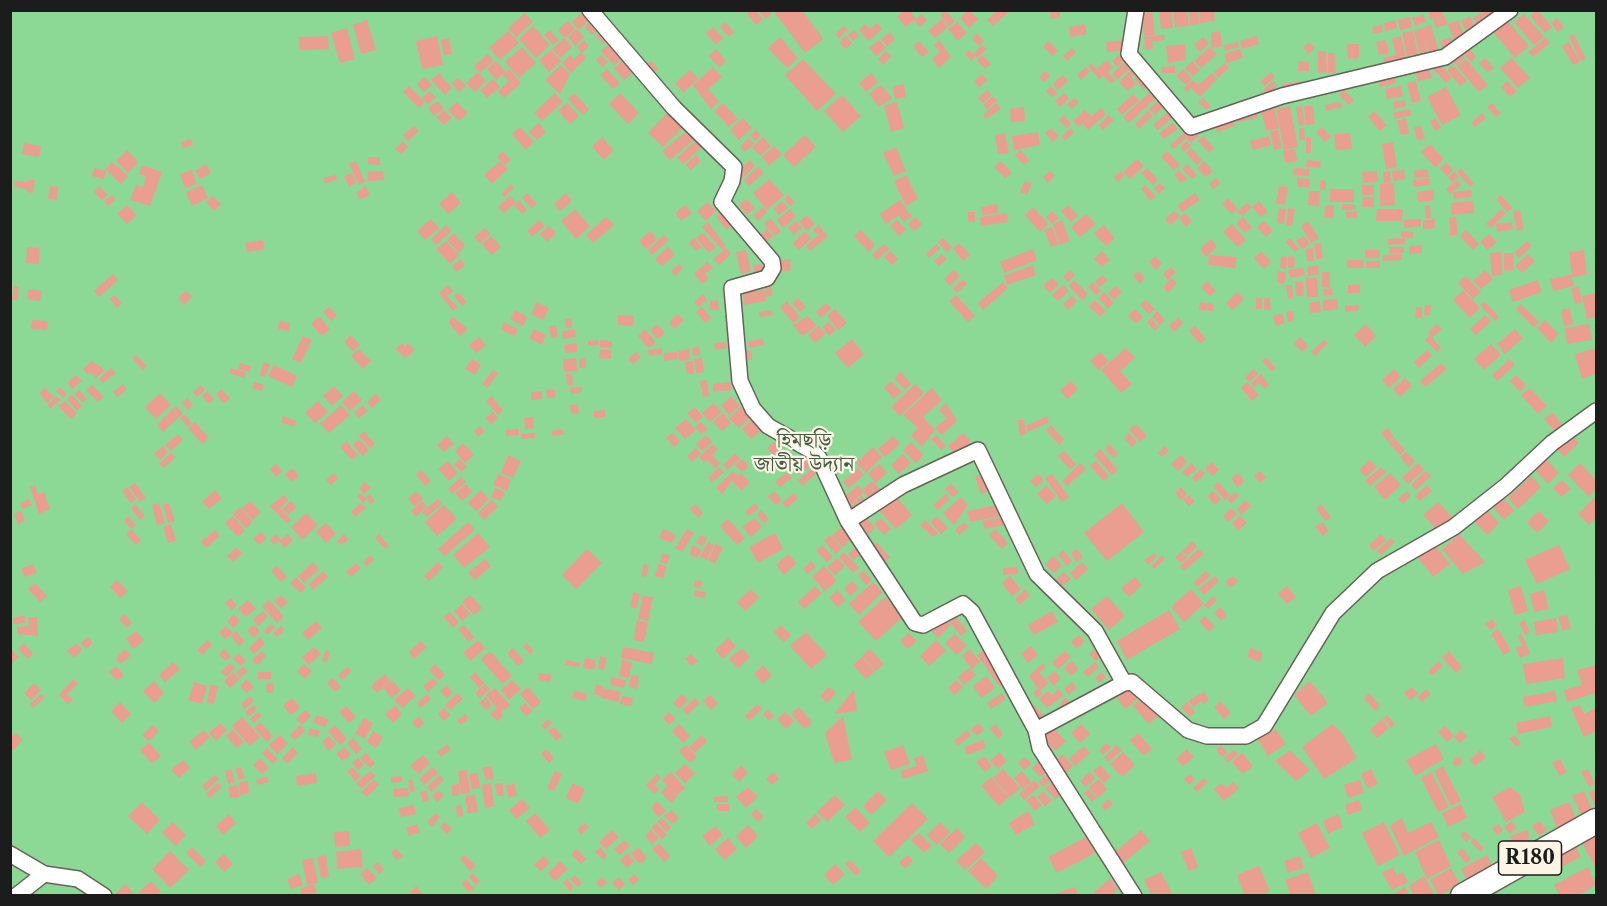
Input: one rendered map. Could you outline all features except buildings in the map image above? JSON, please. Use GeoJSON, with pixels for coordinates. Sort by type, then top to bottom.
{"type":"FeatureCollection","features":[{"type":"Feature","properties":{"kind":"main road","name":"R180"},"geometry":{"type":"LineString","coordinates":[[1463,896],[1596,821]]}},
{"type":"Feature","properties":{"kind":"street"},"geometry":{"type":"LineString","coordinates":[[590,10],[674,108],[734,168],[732,181],[722,202],[772,261],[772,268],[766,278],[732,288],[740,381],[760,418],[812,451],[819,458],[848,521],[915,623],[922,625],[963,604],[972,612],[1036,730],[1040,748],[1134,896]]}},
{"type":"Feature","properties":{"kind":"street"},"geometry":{"type":"LineString","coordinates":[[1136,10],[1129,54],[1191,127],[1282,96],[1445,57],[1510,10]]}},
{"type":"Feature","properties":{"kind":"street"},"geometry":{"type":"LineString","coordinates":[[1036,730],[1124,683],[1132,682],[1188,730],[1207,736],[1246,736],[1264,726],[1333,613],[1369,578],[1377,571],[1454,527],[1506,486],[1552,443],[1596,411]]}},
{"type":"Feature","properties":{"kind":"street"},"geometry":{"type":"LineString","coordinates":[[848,521],[903,485],[978,450],[1037,574],[1095,631],[1124,683]]}},
{"type":"Feature","properties":{"kind":"street"},"geometry":{"type":"LineString","coordinates":[[10,854],[44,874],[78,879],[104,896]]}},
{"type":"Feature","properties":{"kind":"street"},"geometry":{"type":"LineString","coordinates":[[16,896],[44,874]]}},
{"type":"Feature","properties":{"kind":"green space","name":"হিমছড়ি জাতীয় উদ্যান"},"geometry":{"type":"Polygon","coordinates":[[[10,11],[1596,11],[1596,895],[11,895],[10,11]]]}}]}
